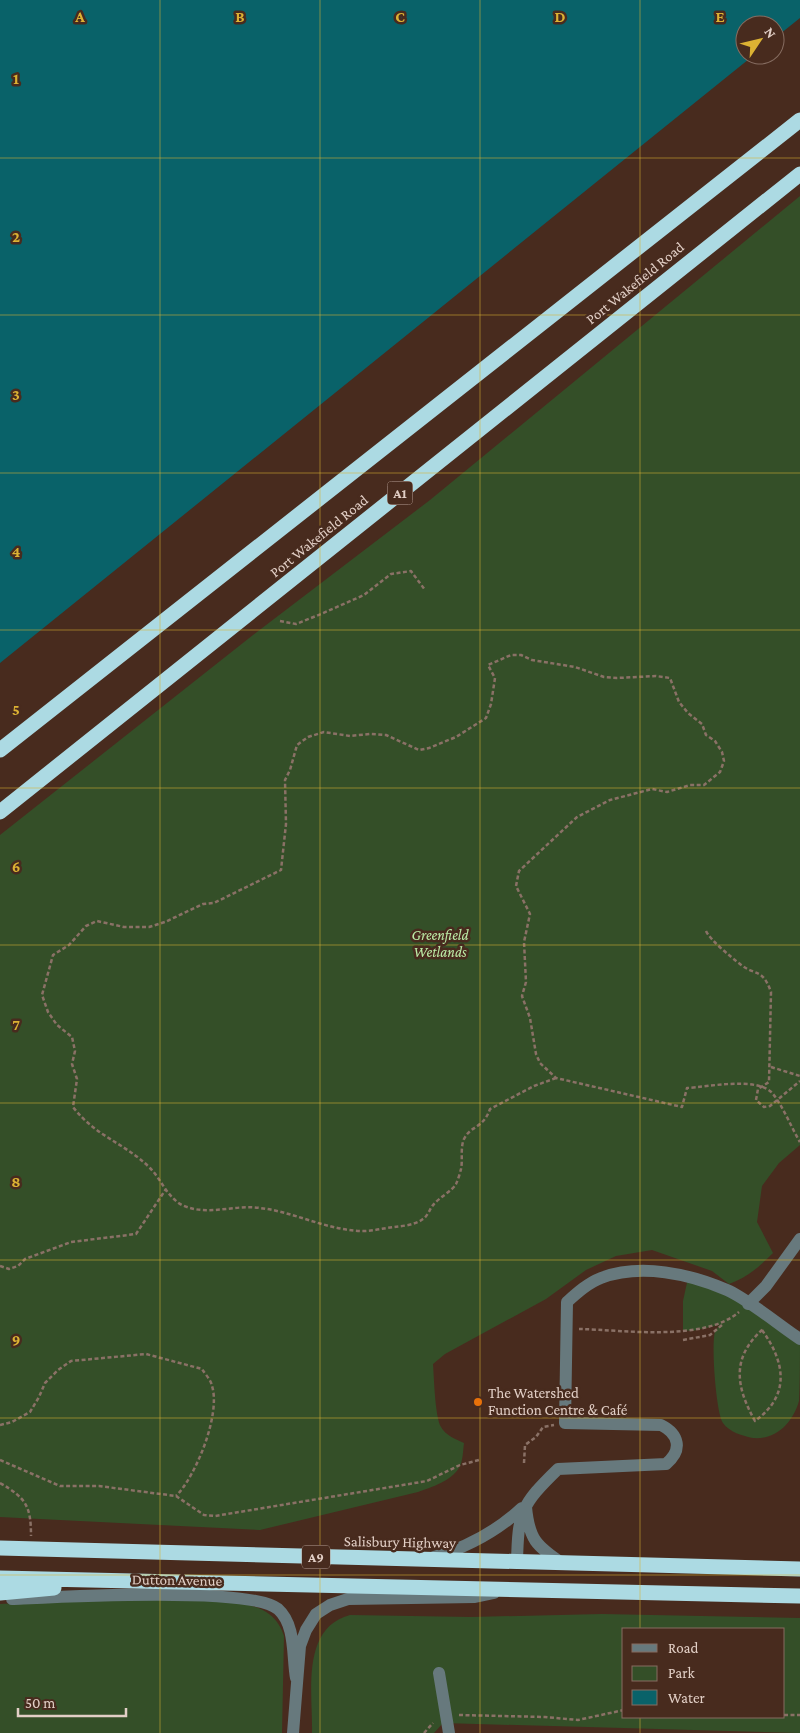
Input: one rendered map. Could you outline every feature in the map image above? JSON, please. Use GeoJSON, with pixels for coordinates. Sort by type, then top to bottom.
{"type":"FeatureCollection","features":[{"type":"Feature","properties":{"kind":"highway","name":"Port Wakefield Road"},"geometry":{"type":"LineString","coordinates":[[0,750],[800,120]]}},
{"type":"Feature","properties":{"kind":"highway","name":"Port Wakefield Road"},"geometry":{"type":"LineString","coordinates":[[0,812],[800,174]]}},
{"type":"Feature","properties":{"kind":"highway","name":"Salisbury Highway"},"geometry":{"type":"LineString","coordinates":[[0,1548],[115,1553],[800,1569]]}},
{"type":"Feature","properties":{"kind":"highway"},"geometry":{"type":"LineString","coordinates":[[514,1590],[517,1563]]}},
{"type":"Feature","properties":{"kind":"highway","name":"A9"},"geometry":{"type":"LineString","coordinates":[[0,1578],[113,1582],[308,1583],[514,1590],[800,1596]]}},
{"type":"Feature","properties":{"kind":"highway"},"geometry":{"type":"LineString","coordinates":[[0,1593],[113,1582]]}},
{"type":"Feature","properties":{"kind":"street"},"geometry":{"type":"LineString","coordinates":[[748,1304],[766,1286],[800,1239]]}},
{"type":"Feature","properties":{"kind":"street"},"geometry":{"type":"LineString","coordinates":[[517,1563],[518,1526],[526,1504],[534,1492],[558,1469],[666,1464],[674,1457],[678,1448],[676,1438],[670,1430],[660,1425],[565,1423],[565,1328],[567,1302],[582,1288],[600,1278],[646,1270],[688,1278],[729,1290],[800,1339]]}},
{"type":"Feature","properties":{"kind":"street"},"geometry":{"type":"LineString","coordinates":[[424,1560],[477,1541],[498,1529],[526,1504]]}},
{"type":"Feature","properties":{"kind":"street"},"geometry":{"type":"LineString","coordinates":[[526,1504],[528,1528],[532,1538],[538,1546],[563,1564]]}},
{"type":"Feature","properties":{"kind":"street","name":"Dutton Avenue"},"geometry":{"type":"LineString","coordinates":[[293,1733],[300,1646],[306,1630],[316,1614],[339,1601],[357,1598],[475,1597],[514,1590]]}},
{"type":"Feature","properties":{"kind":"street","name":"Dutton Avenue"},"geometry":{"type":"LineString","coordinates":[[0,1599],[105,1595],[212,1596],[269,1604],[283,1615],[290,1628],[296,1678]]}},
{"type":"Feature","properties":{"kind":"street"},"geometry":{"type":"LineString","coordinates":[[439,1673],[449,1733]]}},
{"type":"Feature","properties":{"kind":"path"},"geometry":{"type":"LineString","coordinates":[[280,621],[296,624],[364,596],[391,574],[411,571],[425,590]]}},
{"type":"Feature","properties":{"kind":"path"},"geometry":{"type":"LineString","coordinates":[[556,1078],[534,1086],[490,1108],[486,1121],[466,1135],[463,1142],[461,1169],[456,1185],[434,1203],[423,1219],[407,1226],[363,1231],[327,1226],[288,1213],[260,1208],[242,1207],[221,1211],[183,1205],[172,1198],[151,1169],[134,1154],[102,1136],[84,1122],[73,1107],[77,1079],[72,1064],[75,1051],[72,1038],[57,1025],[48,1012],[42,995],[53,956],[69,945],[86,926],[97,921],[136,928],[165,922],[203,904],[214,903],[281,870],[286,824],[285,780],[297,745],[308,736],[324,732],[350,736],[386,735],[419,750],[430,748],[456,737],[486,718],[491,704],[495,678],[488,665],[511,655],[521,655],[549,665],[575,667],[604,677],[656,676],[670,678],[679,702],[688,713],[702,724],[706,735],[715,741],[722,752],[724,760],[720,772],[704,785],[690,785],[667,792],[652,789],[610,800],[577,817],[519,871],[516,886],[530,914],[524,942],[526,982],[522,996],[530,1018],[536,1054],[540,1063],[556,1078],[682,1107],[687,1088],[737,1082],[761,1087],[773,1094],[800,1142]]}},
{"type":"Feature","properties":{"kind":"path"},"geometry":{"type":"LineString","coordinates":[[706,931],[710,939],[741,965],[760,973],[767,980],[771,992],[771,1067],[769,1082],[756,1092],[756,1100],[759,1104],[770,1106],[778,1103],[800,1081]]}},
{"type":"Feature","properties":{"kind":"path"},"geometry":{"type":"LineString","coordinates":[[771,1067],[800,1076]]}},
{"type":"Feature","properties":{"kind":"path"},"geometry":{"type":"LineString","coordinates":[[0,1266],[9,1269],[18,1266],[25,1260],[71,1242],[136,1234],[166,1189]]}},
{"type":"Feature","properties":{"kind":"path"},"geometry":{"type":"LineString","coordinates":[[683,1340],[710,1335],[748,1304]]}},
{"type":"Feature","properties":{"kind":"path"},"geometry":{"type":"LineString","coordinates":[[565,1328],[692,1331],[720,1325],[729,1320]]}},
{"type":"Feature","properties":{"kind":"path"},"geometry":{"type":"LineString","coordinates":[[762,1330],[778,1356],[782,1374],[779,1388],[770,1407],[755,1421],[741,1390],[740,1369],[746,1348],[762,1330],[775,1322]]}},
{"type":"Feature","properties":{"kind":"path"},"geometry":{"type":"LineString","coordinates":[[0,1425],[12,1422],[30,1412],[45,1384],[58,1370],[71,1361],[146,1354],[202,1369],[212,1385],[214,1402],[211,1424],[197,1466],[186,1486],[176,1496]]}},
{"type":"Feature","properties":{"kind":"path"},"geometry":{"type":"LineString","coordinates":[[524,1463],[525,1445],[536,1437],[543,1428],[565,1423]]}},
{"type":"Feature","properties":{"kind":"path"},"geometry":{"type":"LineString","coordinates":[[0,1460],[60,1486],[99,1486],[176,1496],[204,1515],[215,1516],[427,1481],[460,1464],[479,1460]]}},
{"type":"Feature","properties":{"kind":"path"},"geometry":{"type":"LineString","coordinates":[[0,1483],[24,1499],[31,1518],[32,1550]]}},
{"type":"Feature","properties":{"kind":"path"},"geometry":{"type":"LineString","coordinates":[[424,1733],[433,1723],[447,1716],[482,1714],[578,1720],[622,1710]]}},
{"type":"Feature","properties":{"kind":"path"},"geometry":{"type":"LineString","coordinates":[[785,1715],[800,1715]]}},
{"type":"Feature","properties":{"kind":"green space","name":"Greenfield Wetlands"},"geometry":{"type":"Polygon","coordinates":[[[800,196],[800,1145],[779,1163],[762,1186],[757,1222],[773,1253],[753,1271],[729,1284],[712,1271],[652,1250],[616,1256],[586,1270],[546,1299],[445,1354],[433,1364],[437,1415],[443,1430],[451,1437],[464,1443],[462,1459],[456,1473],[451,1477],[418,1492],[260,1530],[0,1517],[0,835],[253,635],[430,500],[800,196]]]}},
{"type":"Feature","properties":{"kind":"green space"},"geometry":{"type":"Polygon","coordinates":[[[688,1278],[729,1290],[800,1339],[799,1401],[793,1416],[777,1433],[762,1438],[753,1438],[732,1431],[723,1423],[720,1417],[716,1393],[714,1363],[715,1331],[719,1325],[692,1331],[683,1330],[683,1301],[688,1278]]]}},
{"type":"Feature","properties":{"kind":"green space"},"geometry":{"type":"Polygon","coordinates":[[[99,1599],[212,1599],[254,1607],[269,1614],[278,1624],[284,1636],[282,1733],[0,1733],[0,1604],[99,1599]]]}},
{"type":"Feature","properties":{"kind":"green space"},"geometry":{"type":"Polygon","coordinates":[[[602,1614],[800,1618],[800,1733],[443,1723],[434,1733],[312,1733],[311,1682],[316,1648],[323,1634],[334,1622],[350,1615],[471,1617],[602,1614]]]}},
{"type":"Feature","properties":{"kind":"water"},"geometry":{"type":"Polygon","coordinates":[[[0,0],[800,0],[800,18],[785,30],[785,15],[735,15],[735,65],[742,65],[0,663],[0,0]]]}},
{"type":"Feature","properties":{"kind":"place","name":"The Watershed Function Centre & Café"},"geometry":{"type":"Point","coordinates":[478,1402]}}]}
